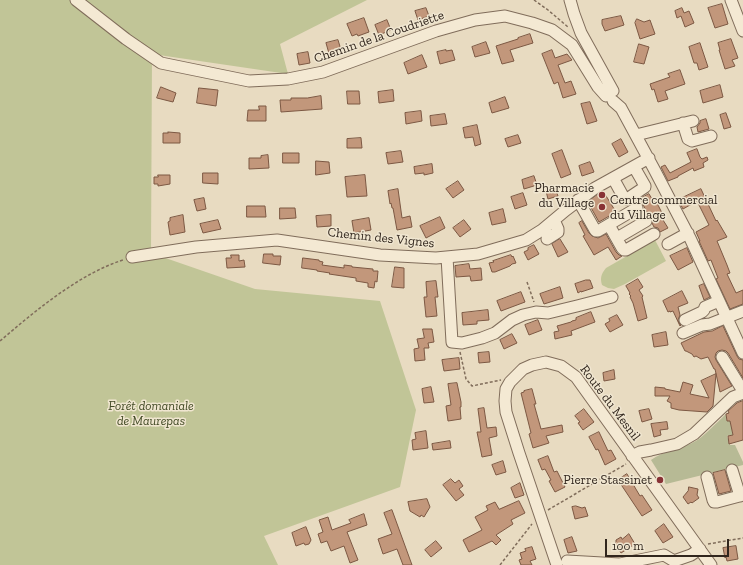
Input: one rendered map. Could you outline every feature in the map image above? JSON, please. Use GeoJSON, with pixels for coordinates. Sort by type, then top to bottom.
{"type":"FeatureCollection","features":[{"type":"Feature","properties":{"kind":"street","name":"Chemin de la Coudriette"},"geometry":{"type":"LineString","coordinates":[[76,0],[126,39],[161,63],[249,81],[288,79],[323,72],[436,31],[475,20],[505,16],[552,30],[572,45],[598,87],[611,96]]}},
{"type":"Feature","properties":{"kind":"street"},"geometry":{"type":"LineString","coordinates":[[570,0],[581,33],[611,96],[621,108],[636,135],[651,155],[743,353]]}},
{"type":"Feature","properties":{"kind":"street"},"geometry":{"type":"LineString","coordinates":[[731,0],[743,31]]}},
{"type":"Feature","properties":{"kind":"street"},"geometry":{"type":"LineString","coordinates":[[636,135],[688,122],[688,138],[690,140],[692,141],[711,136]]}},
{"type":"Feature","properties":{"kind":"street","name":"Chemin des Vignes"},"geometry":{"type":"LineString","coordinates":[[132,257],[196,247],[277,240],[380,255],[436,258],[478,254],[526,240],[531,232],[542,230],[554,220],[564,208],[651,155]]}},
{"type":"Feature","properties":{"kind":"street"},"geometry":{"type":"LineString","coordinates":[[613,178],[624,198],[627,199],[645,188],[637,172]]}},
{"type":"Feature","properties":{"kind":"street"},"geometry":{"type":"LineString","coordinates":[[578,200],[594,230],[596,231],[637,208]]}},
{"type":"Feature","properties":{"kind":"street"},"geometry":{"type":"LineString","coordinates":[[547,239],[558,232],[554,220]]}},
{"type":"Feature","properties":{"kind":"street"},"geometry":{"type":"LineString","coordinates":[[617,238],[646,221]]}},
{"type":"Feature","properties":{"kind":"street"},"geometry":{"type":"LineString","coordinates":[[609,225],[624,250],[654,234]]}},
{"type":"Feature","properties":{"kind":"street"},"geometry":{"type":"LineString","coordinates":[[668,244],[688,233]]}},
{"type":"Feature","properties":{"kind":"street"},"geometry":{"type":"LineString","coordinates":[[447,257],[452,342],[462,343],[482,338],[495,333],[512,320],[523,315],[536,312],[548,313],[612,297]]}},
{"type":"Feature","properties":{"kind":"street"},"geometry":{"type":"LineString","coordinates":[[685,320],[702,312],[705,308],[719,301]]}},
{"type":"Feature","properties":{"kind":"street"},"geometry":{"type":"LineString","coordinates":[[683,333],[743,311]]}},
{"type":"Feature","properties":{"kind":"street"},"geometry":{"type":"LineString","coordinates":[[634,457],[640,452],[677,444],[694,434],[733,397],[743,392],[722,357]]}},
{"type":"Feature","properties":{"kind":"street","name":"Route du Mesnil"},"geometry":{"type":"LineString","coordinates":[[510,382],[523,368],[546,362],[561,366],[576,376],[711,565]]}},
{"type":"Feature","properties":{"kind":"street"},"geometry":{"type":"LineString","coordinates":[[510,382],[506,389],[506,412],[518,453],[540,515],[562,563],[620,564],[664,555],[674,563],[700,550]]}},
{"type":"Feature","properties":{"kind":"street"},"geometry":{"type":"LineString","coordinates":[[707,477],[714,502],[742,496],[732,470]]}},
{"type":"Feature","properties":{"kind":"path"},"geometry":{"type":"LineString","coordinates":[[534,0],[568,27]]}},
{"type":"Feature","properties":{"kind":"path"},"geometry":{"type":"LineString","coordinates":[[0,341],[50,300],[89,275],[116,262],[132,257]]}},
{"type":"Feature","properties":{"kind":"path"},"geometry":{"type":"LineString","coordinates":[[527,282],[536,312]]}},
{"type":"Feature","properties":{"kind":"path"},"geometry":{"type":"LineString","coordinates":[[458,343],[466,379],[472,386],[504,379],[510,382]]}},
{"type":"Feature","properties":{"kind":"path"},"geometry":{"type":"LineString","coordinates":[[551,509],[634,457]]}},
{"type":"Feature","properties":{"kind":"path"},"geometry":{"type":"LineString","coordinates":[[500,565],[540,515]]}},
{"type":"Feature","properties":{"kind":"path"},"geometry":{"type":"LineString","coordinates":[[700,550],[706,545],[743,538]]}},
{"type":"Feature","properties":{"kind":"green space","name":"Forêt domaniale de Maurepas"},"geometry":{"type":"Polygon","coordinates":[[[0,0],[367,0],[280,44],[288,74],[152,54],[151,253],[255,289],[380,301],[416,410],[400,487],[264,536],[278,565],[0,565],[0,0]]]}},
{"type":"Feature","properties":{"kind":"green space"},"geometry":{"type":"Polygon","coordinates":[[[655,240],[666,261],[614,289],[602,285],[601,276],[606,268],[655,240]]]}},
{"type":"Feature","properties":{"kind":"green space"},"geometry":{"type":"Polygon","coordinates":[[[726,414],[727,421],[731,420],[733,435],[727,436],[730,445],[735,445],[743,465],[666,484],[651,460],[696,441],[726,414]]]}},
{"type":"Feature","properties":{"kind":"building"},"geometry":{"type":"Polygon","coordinates":[[[722,4],[728,24],[715,28],[708,8],[722,4]]]}},
{"type":"Feature","properties":{"kind":"building"},"geometry":{"type":"Polygon","coordinates":[[[426,8],[429,16],[418,20],[415,11],[426,8]]]}},
{"type":"Feature","properties":{"kind":"building"},"geometry":{"type":"Polygon","coordinates":[[[682,8],[684,13],[689,11],[694,23],[685,27],[681,16],[677,18],[675,11],[682,8]]]}},
{"type":"Feature","properties":{"kind":"building"},"geometry":{"type":"Polygon","coordinates":[[[621,16],[624,25],[605,31],[602,20],[621,16]]]}},
{"type":"Feature","properties":{"kind":"building"},"geometry":{"type":"Polygon","coordinates":[[[364,18],[369,32],[358,36],[357,34],[352,36],[347,24],[364,18]]]}},
{"type":"Feature","properties":{"kind":"building"},"geometry":{"type":"Polygon","coordinates":[[[637,19],[644,22],[650,20],[655,34],[640,39],[635,23],[637,19]]]}},
{"type":"Feature","properties":{"kind":"building"},"geometry":{"type":"Polygon","coordinates":[[[387,20],[391,30],[379,35],[375,25],[387,20]]]}},
{"type":"Feature","properties":{"kind":"building"},"geometry":{"type":"Polygon","coordinates":[[[530,34],[533,43],[510,50],[514,61],[502,64],[496,46],[530,34]]]}},
{"type":"Feature","properties":{"kind":"building"},"geometry":{"type":"Polygon","coordinates":[[[731,39],[738,58],[732,60],[735,66],[725,69],[718,43],[731,39]]]}},
{"type":"Feature","properties":{"kind":"building"},"geometry":{"type":"Polygon","coordinates":[[[338,40],[342,53],[330,57],[326,43],[338,40]]]}},
{"type":"Feature","properties":{"kind":"building"},"geometry":{"type":"Polygon","coordinates":[[[486,42],[490,53],[475,57],[472,47],[486,42]]]}},
{"type":"Feature","properties":{"kind":"building"},"geometry":{"type":"Polygon","coordinates":[[[700,43],[708,67],[699,70],[697,63],[694,63],[689,47],[700,43]]]}},
{"type":"Feature","properties":{"kind":"building"},"geometry":{"type":"Polygon","coordinates":[[[639,44],[649,47],[644,64],[634,62],[639,44]]]}},
{"type":"Feature","properties":{"kind":"building"},"geometry":{"type":"Polygon","coordinates":[[[452,50],[455,60],[440,64],[437,52],[452,50]]]}},
{"type":"Feature","properties":{"kind":"building"},"geometry":{"type":"Polygon","coordinates":[[[552,50],[555,58],[567,54],[572,60],[558,65],[565,83],[571,81],[576,94],[563,98],[558,82],[554,84],[542,54],[552,50]]]}},
{"type":"Feature","properties":{"kind":"building"},"geometry":{"type":"Polygon","coordinates":[[[308,52],[310,63],[299,65],[297,54],[308,52]]]}},
{"type":"Feature","properties":{"kind":"building"},"geometry":{"type":"Polygon","coordinates":[[[422,55],[427,67],[408,74],[404,63],[422,55]]]}},
{"type":"Feature","properties":{"kind":"building"},"geometry":{"type":"Polygon","coordinates":[[[680,70],[685,84],[665,91],[668,99],[658,102],[654,89],[652,90],[650,84],[670,77],[668,74],[680,70]]]}},
{"type":"Feature","properties":{"kind":"building"},"geometry":{"type":"Polygon","coordinates":[[[720,85],[723,97],[703,103],[700,91],[720,85]]]}},
{"type":"Feature","properties":{"kind":"building"},"geometry":{"type":"Polygon","coordinates":[[[161,87],[176,93],[173,102],[157,98],[161,87]]]}},
{"type":"Feature","properties":{"kind":"building"},"geometry":{"type":"Polygon","coordinates":[[[199,88],[218,90],[216,106],[197,103],[199,88]]]}},
{"type":"Feature","properties":{"kind":"building"},"geometry":{"type":"Polygon","coordinates":[[[393,90],[394,101],[379,103],[378,92],[393,90]]]}},
{"type":"Feature","properties":{"kind":"building"},"geometry":{"type":"Polygon","coordinates":[[[347,91],[359,91],[360,104],[348,104],[347,91]]]}},
{"type":"Feature","properties":{"kind":"building"},"geometry":{"type":"Polygon","coordinates":[[[321,96],[322,109],[281,112],[280,100],[321,96]]]}},
{"type":"Feature","properties":{"kind":"building"},"geometry":{"type":"Polygon","coordinates":[[[505,97],[509,108],[492,113],[489,103],[505,97]]]}},
{"type":"Feature","properties":{"kind":"building"},"geometry":{"type":"Polygon","coordinates":[[[590,102],[597,121],[587,124],[581,104],[590,102]]]}},
{"type":"Feature","properties":{"kind":"building"},"geometry":{"type":"Polygon","coordinates":[[[259,106],[266,106],[266,121],[247,121],[248,110],[259,110],[259,106]]]}},
{"type":"Feature","properties":{"kind":"building"},"geometry":{"type":"Polygon","coordinates":[[[421,111],[422,121],[406,124],[405,113],[421,111]]]}},
{"type":"Feature","properties":{"kind":"building"},"geometry":{"type":"Polygon","coordinates":[[[726,113],[731,127],[724,129],[720,115],[726,113]]]}},
{"type":"Feature","properties":{"kind":"building"},"geometry":{"type":"Polygon","coordinates":[[[445,114],[447,124],[431,126],[430,116],[445,114]]]}},
{"type":"Feature","properties":{"kind":"building"},"geometry":{"type":"Polygon","coordinates":[[[706,119],[709,129],[698,132],[697,127],[700,121],[706,119]]]}},
{"type":"Feature","properties":{"kind":"building"},"geometry":{"type":"Polygon","coordinates":[[[477,125],[481,144],[475,146],[473,137],[465,138],[463,128],[477,125]]]}},
{"type":"Feature","properties":{"kind":"building"},"geometry":{"type":"Polygon","coordinates":[[[163,133],[180,133],[180,143],[163,143],[163,133]]]}},
{"type":"Feature","properties":{"kind":"building"},"geometry":{"type":"Polygon","coordinates":[[[518,135],[521,143],[508,147],[505,139],[518,135]]]}},
{"type":"Feature","properties":{"kind":"building"},"geometry":{"type":"Polygon","coordinates":[[[361,138],[362,148],[347,148],[347,139],[361,138]]]}},
{"type":"Feature","properties":{"kind":"building"},"geometry":{"type":"Polygon","coordinates":[[[621,139],[628,152],[619,157],[612,144],[621,139]]]}},
{"type":"Feature","properties":{"kind":"building"},"geometry":{"type":"Polygon","coordinates":[[[697,149],[702,159],[707,157],[708,160],[703,163],[704,167],[694,171],[693,168],[668,181],[661,167],[665,165],[670,173],[691,162],[687,153],[697,149]]]}},
{"type":"Feature","properties":{"kind":"building"},"geometry":{"type":"Polygon","coordinates":[[[562,150],[571,174],[561,178],[552,154],[562,150]]]}},
{"type":"Feature","properties":{"kind":"building"},"geometry":{"type":"Polygon","coordinates":[[[401,151],[403,162],[388,164],[386,153],[401,151]]]}},
{"type":"Feature","properties":{"kind":"building"},"geometry":{"type":"Polygon","coordinates":[[[283,153],[299,153],[299,163],[283,163],[283,153]]]}},
{"type":"Feature","properties":{"kind":"building"},"geometry":{"type":"Polygon","coordinates":[[[268,155],[269,168],[249,169],[249,158],[261,158],[261,156],[268,155]]]}},
{"type":"Feature","properties":{"kind":"building"},"geometry":{"type":"Polygon","coordinates":[[[316,161],[329,162],[330,173],[316,175],[316,161]]]}},
{"type":"Feature","properties":{"kind":"building"},"geometry":{"type":"Polygon","coordinates":[[[590,162],[594,172],[582,176],[579,166],[590,162]]]}},
{"type":"Feature","properties":{"kind":"building"},"geometry":{"type":"Polygon","coordinates":[[[432,164],[433,173],[424,175],[424,173],[415,174],[414,167],[432,164]]]}},
{"type":"Feature","properties":{"kind":"building"},"geometry":{"type":"Polygon","coordinates":[[[203,173],[218,173],[218,184],[203,183],[203,173]]]}},
{"type":"Feature","properties":{"kind":"building"},"geometry":{"type":"Polygon","coordinates":[[[158,175],[170,175],[170,184],[158,186],[158,184],[154,184],[154,177],[158,177],[158,175]]]}},
{"type":"Feature","properties":{"kind":"building"},"geometry":{"type":"Polygon","coordinates":[[[365,175],[367,196],[347,197],[345,177],[365,175]]]}},
{"type":"Feature","properties":{"kind":"building"},"geometry":{"type":"Polygon","coordinates":[[[534,176],[537,185],[524,189],[522,180],[534,176]]]}},
{"type":"Feature","properties":{"kind":"building"},"geometry":{"type":"Polygon","coordinates":[[[458,181],[464,190],[453,198],[446,189],[458,181]]]}},
{"type":"Feature","properties":{"kind":"building"},"geometry":{"type":"Polygon","coordinates":[[[555,188],[558,196],[548,199],[546,191],[555,188]]]}},
{"type":"Feature","properties":{"kind":"building"},"geometry":{"type":"Polygon","coordinates":[[[398,189],[402,218],[410,216],[412,227],[397,230],[388,191],[398,189]]]}},
{"type":"Feature","properties":{"kind":"building"},"geometry":{"type":"Polygon","coordinates":[[[701,189],[716,221],[717,220],[727,237],[717,241],[730,273],[727,274],[736,293],[743,290],[743,304],[730,309],[716,279],[718,278],[711,260],[708,261],[696,232],[709,225],[697,201],[683,209],[678,200],[701,189]]]}},
{"type":"Feature","properties":{"kind":"building","name":"Centre commercial du Village"},"geometry":{"type":"Polygon","coordinates":[[[603,191],[616,212],[599,222],[589,204],[589,201],[603,191]]]}},
{"type":"Feature","properties":{"kind":"building"},"geometry":{"type":"Polygon","coordinates":[[[523,193],[527,205],[515,209],[511,197],[523,193]]]}},
{"type":"Feature","properties":{"kind":"building"},"geometry":{"type":"Polygon","coordinates":[[[649,194],[654,202],[656,201],[665,219],[663,220],[668,228],[660,232],[658,228],[654,227],[652,218],[648,214],[640,199],[649,194]]]}},
{"type":"Feature","properties":{"kind":"building"},"geometry":{"type":"Polygon","coordinates":[[[204,198],[206,209],[197,211],[194,200],[204,198]]]}},
{"type":"Feature","properties":{"kind":"building"},"geometry":{"type":"Polygon","coordinates":[[[247,206],[265,206],[266,217],[247,217],[247,206]]]}},
{"type":"Feature","properties":{"kind":"building"},"geometry":{"type":"Polygon","coordinates":[[[280,208],[295,208],[296,218],[280,219],[280,208]]]}},
{"type":"Feature","properties":{"kind":"building"},"geometry":{"type":"Polygon","coordinates":[[[503,209],[506,222],[492,225],[489,213],[503,209]]]}},
{"type":"Feature","properties":{"kind":"building"},"geometry":{"type":"Polygon","coordinates":[[[183,215],[185,232],[170,235],[168,222],[170,221],[170,218],[183,215]]]}},
{"type":"Feature","properties":{"kind":"building"},"geometry":{"type":"Polygon","coordinates":[[[331,215],[331,226],[317,227],[316,216],[331,215]]]}},
{"type":"Feature","properties":{"kind":"building"},"geometry":{"type":"Polygon","coordinates":[[[440,217],[445,228],[426,238],[420,226],[440,217]]]}},
{"type":"Feature","properties":{"kind":"building"},"geometry":{"type":"Polygon","coordinates":[[[369,218],[371,230],[354,233],[352,221],[369,218]]]}},
{"type":"Feature","properties":{"kind":"building"},"geometry":{"type":"Polygon","coordinates":[[[218,220],[221,229],[203,233],[200,224],[218,220]]]}},
{"type":"Feature","properties":{"kind":"building"},"geometry":{"type":"Polygon","coordinates":[[[464,220],[471,229],[460,237],[453,228],[464,220]]]}},
{"type":"Feature","properties":{"kind":"building"},"geometry":{"type":"Polygon","coordinates":[[[582,221],[592,236],[598,238],[606,234],[616,252],[622,256],[616,260],[608,247],[594,255],[583,236],[585,235],[579,223],[582,221]]]}},
{"type":"Feature","properties":{"kind":"building"},"geometry":{"type":"Polygon","coordinates":[[[560,239],[568,252],[558,257],[552,244],[560,239]]]}},
{"type":"Feature","properties":{"kind":"building"},"geometry":{"type":"Polygon","coordinates":[[[534,245],[539,254],[528,260],[524,252],[534,245]]]}},
{"type":"Feature","properties":{"kind":"building"},"geometry":{"type":"Polygon","coordinates":[[[687,248],[693,262],[678,270],[670,256],[687,248]]]}},
{"type":"Feature","properties":{"kind":"building"},"geometry":{"type":"Polygon","coordinates":[[[264,254],[281,256],[280,265],[263,263],[264,254]]]}},
{"type":"Feature","properties":{"kind":"building"},"geometry":{"type":"Polygon","coordinates":[[[231,255],[239,255],[239,261],[244,260],[245,267],[227,268],[226,258],[231,258],[231,255]]]}},
{"type":"Feature","properties":{"kind":"building"},"geometry":{"type":"Polygon","coordinates":[[[511,255],[516,263],[492,272],[489,263],[511,255]]]}},
{"type":"Feature","properties":{"kind":"building"},"geometry":{"type":"Polygon","coordinates":[[[303,258],[319,260],[323,262],[322,265],[344,268],[344,265],[373,269],[373,271],[378,271],[377,282],[375,281],[374,288],[368,287],[368,283],[356,281],[356,278],[302,268],[303,258]]]}},
{"type":"Feature","properties":{"kind":"building"},"geometry":{"type":"Polygon","coordinates":[[[469,264],[470,269],[481,268],[482,280],[471,281],[470,276],[456,277],[455,266],[469,264]]]}},
{"type":"Feature","properties":{"kind":"building"},"geometry":{"type":"Polygon","coordinates":[[[395,267],[404,268],[404,288],[392,287],[395,267]]]}},
{"type":"Feature","properties":{"kind":"building"},"geometry":{"type":"Polygon","coordinates":[[[638,279],[643,287],[639,290],[643,296],[647,318],[638,321],[630,297],[631,296],[629,294],[630,293],[626,286],[638,279]]]}},
{"type":"Feature","properties":{"kind":"building"},"geometry":{"type":"Polygon","coordinates":[[[590,280],[593,288],[578,293],[575,284],[590,280]]]}},
{"type":"Feature","properties":{"kind":"building"},"geometry":{"type":"Polygon","coordinates":[[[436,281],[438,297],[435,297],[437,316],[426,317],[424,297],[427,297],[426,282],[436,281]]]}},
{"type":"Feature","properties":{"kind":"building"},"geometry":{"type":"Polygon","coordinates":[[[704,284],[710,297],[704,300],[699,286],[704,284]]]}},
{"type":"Feature","properties":{"kind":"building"},"geometry":{"type":"Polygon","coordinates":[[[560,287],[563,298],[544,304],[540,294],[560,287]]]}},
{"type":"Feature","properties":{"kind":"building"},"geometry":{"type":"Polygon","coordinates":[[[682,291],[688,303],[678,307],[680,315],[678,320],[681,325],[680,326],[673,311],[668,312],[663,301],[682,291]]]}},
{"type":"Feature","properties":{"kind":"building"},"geometry":{"type":"Polygon","coordinates":[[[521,292],[525,302],[501,311],[497,301],[521,292]]]}},
{"type":"Feature","properties":{"kind":"building"},"geometry":{"type":"Polygon","coordinates":[[[488,310],[489,320],[477,321],[477,324],[463,325],[462,313],[488,310]]]}},
{"type":"Feature","properties":{"kind":"building"},"geometry":{"type":"Polygon","coordinates":[[[591,312],[595,322],[571,331],[572,335],[555,339],[554,332],[559,331],[557,326],[576,320],[576,318],[591,312]]]}},
{"type":"Feature","properties":{"kind":"building"},"geometry":{"type":"Polygon","coordinates":[[[617,315],[623,325],[610,332],[605,324],[610,321],[609,319],[617,315]]]}},
{"type":"Feature","properties":{"kind":"building"},"geometry":{"type":"Polygon","coordinates":[[[538,320],[542,330],[529,335],[525,325],[538,320]]]}},
{"type":"Feature","properties":{"kind":"building"},"geometry":{"type":"Polygon","coordinates":[[[723,326],[737,356],[739,359],[743,360],[743,378],[728,353],[722,350],[718,351],[715,357],[716,360],[732,386],[720,392],[715,369],[708,357],[701,359],[696,356],[694,357],[692,354],[685,351],[681,343],[704,332],[712,331],[723,326]]]}},
{"type":"Feature","properties":{"kind":"building"},"geometry":{"type":"Polygon","coordinates":[[[423,329],[432,329],[434,342],[428,343],[429,348],[424,348],[425,360],[415,361],[414,349],[419,348],[417,339],[424,338],[423,329]]]}},
{"type":"Feature","properties":{"kind":"building"},"geometry":{"type":"Polygon","coordinates":[[[666,332],[668,345],[654,347],[652,335],[666,332]]]}},
{"type":"Feature","properties":{"kind":"building"},"geometry":{"type":"Polygon","coordinates":[[[512,334],[517,343],[504,349],[500,340],[512,334]]]}},
{"type":"Feature","properties":{"kind":"building"},"geometry":{"type":"Polygon","coordinates":[[[489,352],[490,362],[479,363],[478,353],[489,352]]]}},
{"type":"Feature","properties":{"kind":"building"},"geometry":{"type":"Polygon","coordinates":[[[459,358],[460,369],[444,371],[442,360],[459,358]]]}},
{"type":"Feature","properties":{"kind":"building"},"geometry":{"type":"Polygon","coordinates":[[[614,370],[615,379],[604,381],[603,373],[614,370]]]}},
{"type":"Feature","properties":{"kind":"building"},"geometry":{"type":"Polygon","coordinates":[[[716,374],[713,406],[707,412],[671,408],[671,403],[667,401],[670,396],[655,396],[655,387],[680,392],[683,382],[693,385],[690,394],[709,398],[701,381],[716,374]]]}},
{"type":"Feature","properties":{"kind":"building"},"geometry":{"type":"Polygon","coordinates":[[[457,383],[461,402],[461,419],[448,421],[446,406],[451,405],[448,384],[457,383]]]}},
{"type":"Feature","properties":{"kind":"building"},"geometry":{"type":"Polygon","coordinates":[[[431,387],[434,402],[424,403],[422,389],[431,387]]]}},
{"type":"Feature","properties":{"kind":"building"},"geometry":{"type":"Polygon","coordinates":[[[532,389],[536,404],[534,404],[541,429],[562,425],[563,432],[546,436],[549,443],[533,448],[529,434],[531,433],[521,393],[532,389]]]}},
{"type":"Feature","properties":{"kind":"building"},"geometry":{"type":"Polygon","coordinates":[[[743,401],[743,440],[729,444],[728,436],[733,435],[730,421],[727,421],[726,414],[729,413],[728,411],[737,403],[743,401]]]}},
{"type":"Feature","properties":{"kind":"building"},"geometry":{"type":"Polygon","coordinates":[[[484,408],[487,428],[496,427],[497,436],[489,438],[492,455],[482,457],[477,432],[481,432],[478,409],[484,408]]]}},
{"type":"Feature","properties":{"kind":"building"},"geometry":{"type":"Polygon","coordinates":[[[584,409],[594,422],[583,430],[578,423],[580,422],[575,416],[584,409]]]}},
{"type":"Feature","properties":{"kind":"building"},"geometry":{"type":"Polygon","coordinates":[[[649,409],[652,419],[642,422],[639,411],[649,409]]]}},
{"type":"Feature","properties":{"kind":"building"},"geometry":{"type":"Polygon","coordinates":[[[667,422],[668,429],[660,430],[661,435],[654,437],[651,424],[667,422]]]}},
{"type":"Feature","properties":{"kind":"building"},"geometry":{"type":"Polygon","coordinates":[[[426,431],[428,448],[413,450],[412,440],[416,439],[415,433],[426,431]]]}},
{"type":"Feature","properties":{"kind":"building"},"geometry":{"type":"Polygon","coordinates":[[[599,432],[608,451],[611,450],[616,459],[605,465],[598,449],[596,450],[589,437],[599,432]]]}},
{"type":"Feature","properties":{"kind":"building"},"geometry":{"type":"Polygon","coordinates":[[[450,441],[451,448],[433,450],[432,444],[450,441]]]}},
{"type":"Feature","properties":{"kind":"building"},"geometry":{"type":"Polygon","coordinates":[[[548,456],[554,472],[557,471],[565,487],[555,492],[549,481],[551,480],[545,469],[542,470],[538,460],[548,456]]]}},
{"type":"Feature","properties":{"kind":"building"},"geometry":{"type":"Polygon","coordinates":[[[503,461],[506,472],[496,475],[492,465],[503,461]]]}},
{"type":"Feature","properties":{"kind":"building"},"geometry":{"type":"Polygon","coordinates":[[[725,470],[731,491],[719,494],[713,473],[725,470]]]}},
{"type":"Feature","properties":{"kind":"building"},"geometry":{"type":"Polygon","coordinates":[[[627,474],[640,496],[642,495],[652,510],[642,516],[618,480],[627,474]]]}},
{"type":"Feature","properties":{"kind":"building"},"geometry":{"type":"Polygon","coordinates":[[[451,479],[455,483],[459,480],[463,486],[459,489],[464,495],[456,501],[443,485],[451,479]]]}},
{"type":"Feature","properties":{"kind":"building"},"geometry":{"type":"Polygon","coordinates":[[[520,483],[524,495],[515,498],[511,488],[520,483]]]}},
{"type":"Feature","properties":{"kind":"building"},"geometry":{"type":"Polygon","coordinates":[[[689,487],[698,489],[697,495],[699,498],[688,504],[683,497],[688,491],[689,487]]]}},
{"type":"Feature","properties":{"kind":"building"},"geometry":{"type":"Polygon","coordinates":[[[427,499],[430,507],[424,517],[421,515],[420,517],[410,511],[408,502],[427,499]]]}},
{"type":"Feature","properties":{"kind":"building"},"geometry":{"type":"Polygon","coordinates":[[[519,501],[525,513],[511,520],[513,524],[496,535],[501,540],[496,545],[492,541],[469,552],[463,540],[482,530],[475,517],[488,510],[486,506],[495,502],[499,509],[519,501]]]}},
{"type":"Feature","properties":{"kind":"building"},"geometry":{"type":"Polygon","coordinates":[[[576,506],[582,508],[585,507],[588,516],[575,519],[572,507],[576,506]]]}},
{"type":"Feature","properties":{"kind":"building"},"geometry":{"type":"Polygon","coordinates":[[[392,510],[412,565],[403,565],[397,549],[383,554],[378,539],[392,534],[384,513],[392,510]]]}},
{"type":"Feature","properties":{"kind":"building"},"geometry":{"type":"Polygon","coordinates":[[[364,514],[367,525],[347,532],[358,560],[350,563],[344,546],[331,551],[327,541],[321,543],[318,534],[323,532],[319,520],[328,517],[332,530],[351,523],[349,520],[364,514]]]}},
{"type":"Feature","properties":{"kind":"building"},"geometry":{"type":"Polygon","coordinates":[[[664,524],[673,537],[663,543],[655,531],[664,524]]]}},
{"type":"Feature","properties":{"kind":"building"},"geometry":{"type":"Polygon","coordinates":[[[306,527],[311,540],[309,544],[305,545],[304,543],[296,546],[292,533],[306,527]]]}},
{"type":"Feature","properties":{"kind":"building"},"geometry":{"type":"Polygon","coordinates":[[[629,534],[635,544],[621,553],[615,543],[616,540],[621,537],[622,539],[629,534]]]}},
{"type":"Feature","properties":{"kind":"building"},"geometry":{"type":"Polygon","coordinates":[[[572,537],[577,551],[568,553],[564,540],[572,537]]]}},
{"type":"Feature","properties":{"kind":"building"},"geometry":{"type":"Polygon","coordinates":[[[436,541],[442,548],[431,557],[425,550],[436,541]]]}},
{"type":"Feature","properties":{"kind":"building"},"geometry":{"type":"Polygon","coordinates":[[[736,546],[738,559],[727,561],[723,548],[736,546]]]}},
{"type":"Feature","properties":{"kind":"building"},"geometry":{"type":"Polygon","coordinates":[[[532,547],[536,559],[530,561],[532,565],[521,565],[519,560],[522,559],[520,553],[526,551],[525,549],[532,547]]]}},
{"type":"Feature","properties":{"kind":"place","name":"Pharmacie du Village"},"geometry":{"type":"Point","coordinates":[602,195]}},
{"type":"Feature","properties":{"kind":"place","name":"Centre commercial du Village"},"geometry":{"type":"Point","coordinates":[602,207]}},
{"type":"Feature","properties":{"kind":"place","name":"Pierre Stassinet"},"geometry":{"type":"Point","coordinates":[660,480]}}]}
